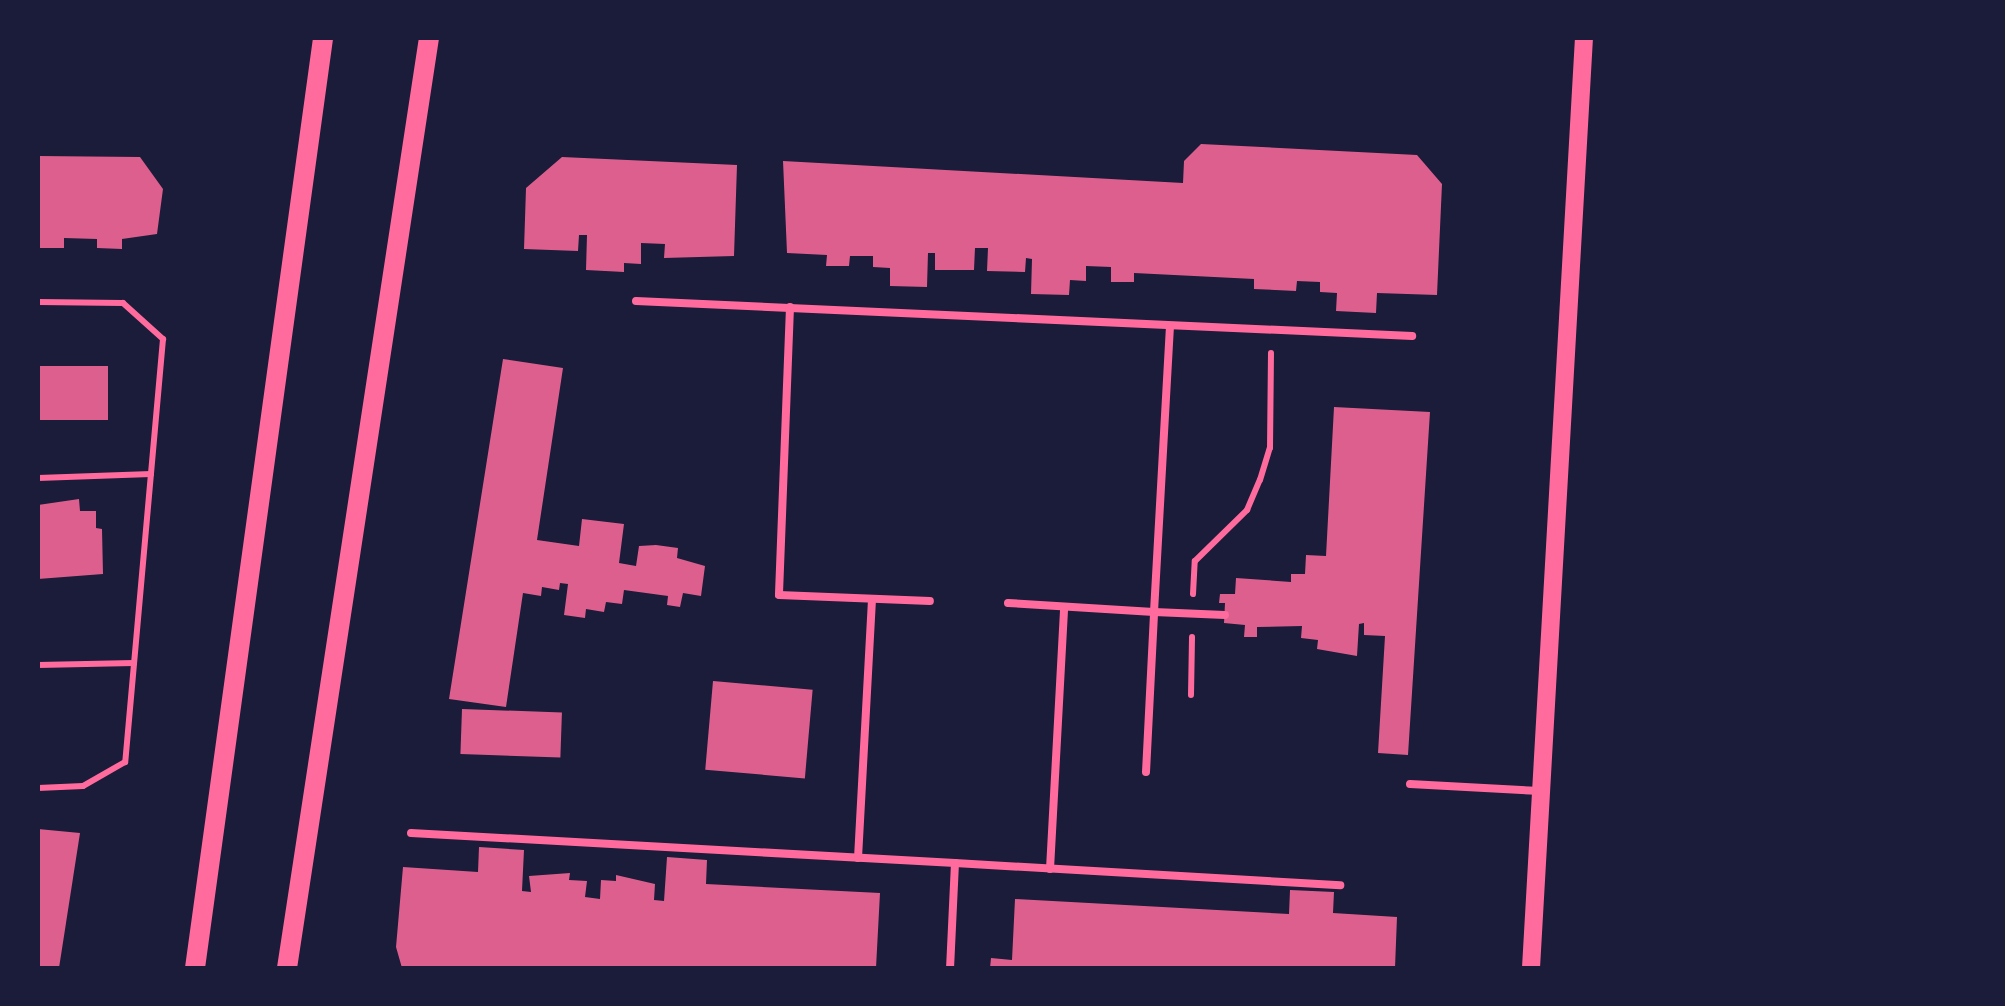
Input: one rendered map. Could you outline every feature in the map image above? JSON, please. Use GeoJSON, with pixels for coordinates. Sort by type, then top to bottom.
{"type":"FeatureCollection","features":[{"type":"Feature","properties":{"kind":"main road"},"geometry":{"type":"LineString","coordinates":[[194,968],[323,38]]}},
{"type":"Feature","properties":{"kind":"main road"},"geometry":{"type":"LineString","coordinates":[[287,968],[429,38]]}},
{"type":"Feature","properties":{"kind":"street"},"geometry":{"type":"LineString","coordinates":[[1530,968],[1584,38]]}},
{"type":"Feature","properties":{"kind":"lane"},"geometry":{"type":"LineString","coordinates":[[636,302],[1412,336]]}},
{"type":"Feature","properties":{"kind":"lane"},"geometry":{"type":"LineString","coordinates":[[790,306],[779,596],[930,601]]}},
{"type":"Feature","properties":{"kind":"lane"},"geometry":{"type":"LineString","coordinates":[[1146,772],[1170,326]]}},
{"type":"Feature","properties":{"kind":"lane"},"geometry":{"type":"LineString","coordinates":[[858,858],[872,599]]}},
{"type":"Feature","properties":{"kind":"lane"},"geometry":{"type":"LineString","coordinates":[[1008,603],[1225,615]]}},
{"type":"Feature","properties":{"kind":"lane"},"geometry":{"type":"LineString","coordinates":[[1050,869],[1064,606]]}},
{"type":"Feature","properties":{"kind":"lane"},"geometry":{"type":"LineString","coordinates":[[1410,784],[1540,791]]}},
{"type":"Feature","properties":{"kind":"lane"},"geometry":{"type":"LineString","coordinates":[[411,833],[1340,884]]}},
{"type":"Feature","properties":{"kind":"lane"},"geometry":{"type":"LineString","coordinates":[[950,968],[955,864]]}},
{"type":"Feature","properties":{"kind":"path"},"geometry":{"type":"LineString","coordinates":[[38,302],[123,303],[164,339],[124,762],[83,786],[38,788]]}},
{"type":"Feature","properties":{"kind":"path"},"geometry":{"type":"LineString","coordinates":[[1191,695],[1195,561],[1247,510],[1270,448],[1272,330]]}},
{"type":"Feature","properties":{"kind":"path"},"geometry":{"type":"LineString","coordinates":[[38,478],[151,474]]}},
{"type":"Feature","properties":{"kind":"path"},"geometry":{"type":"LineString","coordinates":[[38,665],[134,663]]}},
{"type":"Feature","properties":{"kind":"building"},"geometry":{"type":"Polygon","coordinates":[[[1201,144],[1417,155],[1442,184],[1437,295],[1377,293],[1376,313],[1336,311],[1337,293],[1320,292],[1320,282],[1297,281],[1296,291],[1254,289],[1254,279],[1134,273],[1134,282],[1111,282],[1111,267],[1086,266],[1086,281],[1070,280],[1069,295],[1031,294],[1032,259],[1026,258],[1025,272],[987,271],[988,248],[975,248],[974,270],[935,270],[935,253],[928,253],[927,287],[890,286],[890,268],[873,267],[873,256],[850,256],[849,266],[826,266],[827,255],[787,253],[783,161],[1183,183],[1184,161],[1201,144]]]}},
{"type":"Feature","properties":{"kind":"building"},"geometry":{"type":"Polygon","coordinates":[[[38,156],[140,157],[163,189],[157,234],[122,239],[122,249],[97,248],[97,239],[64,238],[64,248],[39,248],[38,156]]]}},
{"type":"Feature","properties":{"kind":"building"},"geometry":{"type":"Polygon","coordinates":[[[562,157],[737,165],[734,256],[664,258],[665,244],[641,243],[641,264],[624,263],[624,272],[586,270],[587,235],[579,235],[578,251],[524,249],[526,188],[562,157]]]}},
{"type":"Feature","properties":{"kind":"building"},"geometry":{"type":"Polygon","coordinates":[[[503,359],[563,368],[537,540],[579,546],[582,519],[624,524],[619,563],[636,566],[639,546],[656,545],[678,548],[677,558],[705,566],[701,596],[683,593],[680,607],[667,605],[668,596],[624,590],[622,604],[606,602],[604,612],[586,609],[585,618],[564,615],[568,584],[560,583],[559,590],[542,587],[541,596],[523,593],[506,707],[449,699],[503,359]]]}},
{"type":"Feature","properties":{"kind":"building"},"geometry":{"type":"Polygon","coordinates":[[[38,366],[108,366],[108,420],[38,420],[38,366]]]}},
{"type":"Feature","properties":{"kind":"building"},"geometry":{"type":"Polygon","coordinates":[[[1334,407],[1430,412],[1408,755],[1378,753],[1385,636],[1364,635],[1364,623],[1359,624],[1357,656],[1317,649],[1318,640],[1301,638],[1302,626],[1257,627],[1257,637],[1244,637],[1245,625],[1224,623],[1225,603],[1219,603],[1220,594],[1235,594],[1236,578],[1291,582],[1291,574],[1305,574],[1306,555],[1326,556],[1334,407]]]}},
{"type":"Feature","properties":{"kind":"building"},"geometry":{"type":"Polygon","coordinates":[[[79,499],[80,511],[96,511],[96,528],[102,529],[103,574],[38,579],[38,505],[79,499]]]}},
{"type":"Feature","properties":{"kind":"building"},"geometry":{"type":"Polygon","coordinates":[[[713,681],[813,690],[805,778],[705,770],[713,681]]]}},
{"type":"Feature","properties":{"kind":"building"},"geometry":{"type":"Polygon","coordinates":[[[462,709],[562,712],[560,757],[460,754],[462,709]]]}},
{"type":"Feature","properties":{"kind":"building"},"geometry":{"type":"Polygon","coordinates":[[[38,829],[80,833],[59,968],[38,968],[38,829]]]}},
{"type":"Feature","properties":{"kind":"building"},"geometry":{"type":"Polygon","coordinates":[[[479,847],[524,850],[522,891],[531,892],[529,876],[570,873],[569,880],[587,881],[585,897],[600,899],[601,880],[616,881],[616,875],[655,884],[654,900],[664,901],[667,857],[707,860],[706,884],[880,893],[876,968],[402,968],[396,947],[403,867],[478,872],[479,847]]]}},
{"type":"Feature","properties":{"kind":"building"},"geometry":{"type":"Polygon","coordinates":[[[1290,890],[1334,892],[1333,913],[1397,917],[1395,968],[990,968],[991,958],[1012,960],[1015,899],[1289,914],[1290,890]]]}}]}
